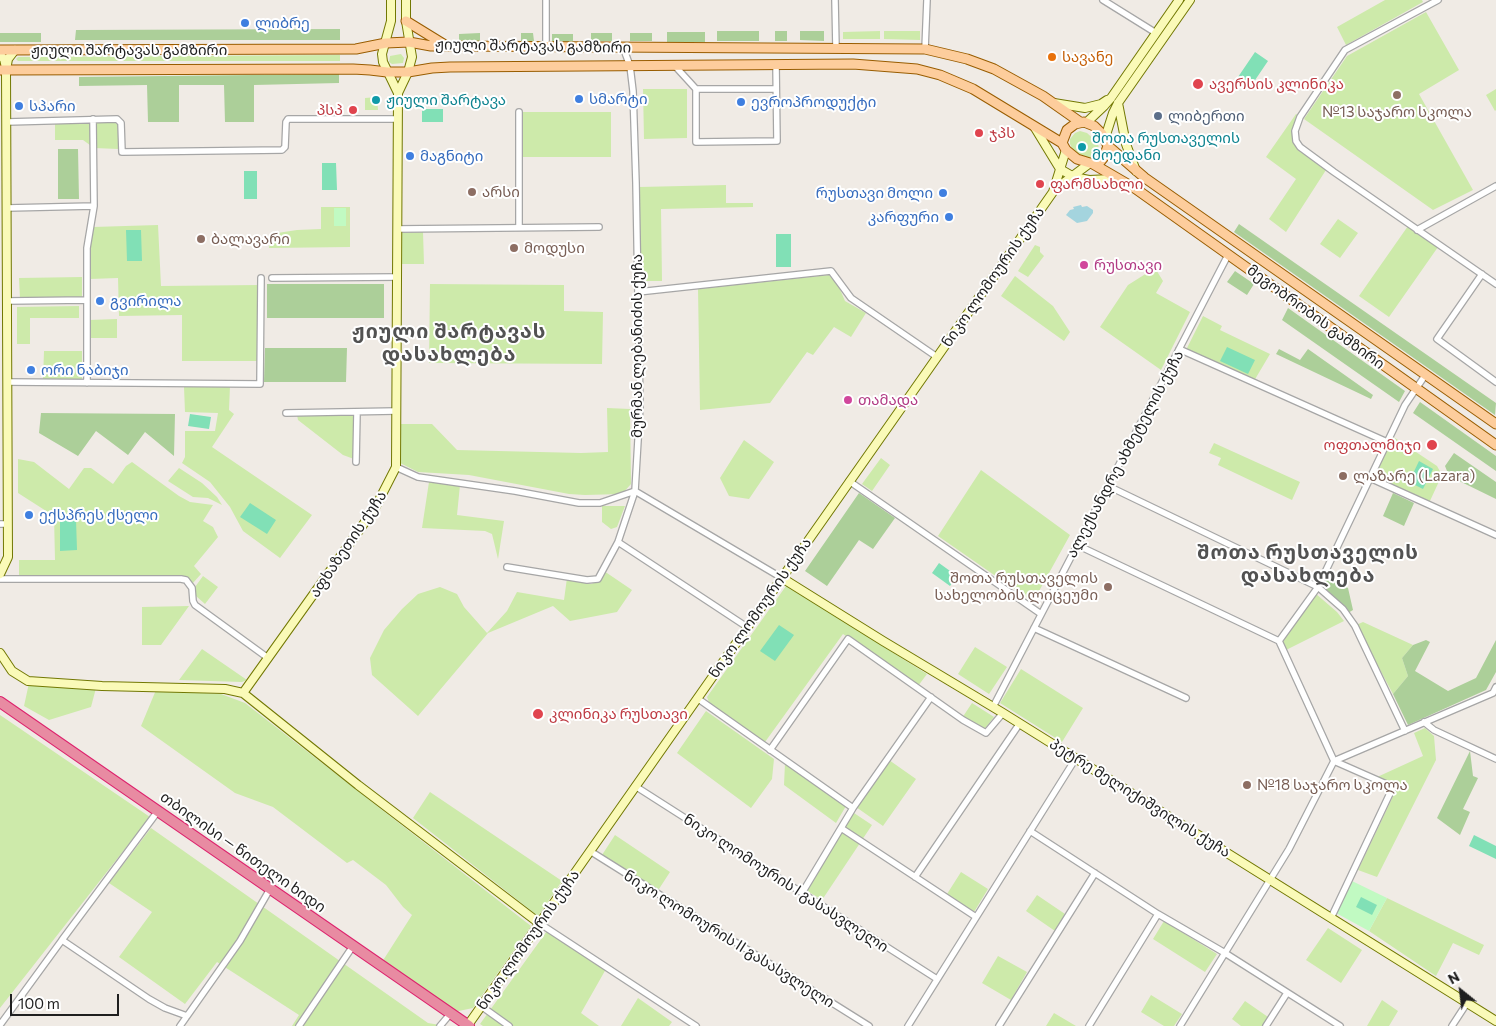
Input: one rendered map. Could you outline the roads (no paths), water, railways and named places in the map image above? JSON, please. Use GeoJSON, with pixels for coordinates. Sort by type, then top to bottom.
{"type":"FeatureCollection","features":[{"type":"Feature","properties":{"kind":"highway","name":"თბილისი — წითელი ხიდი"},"geometry":{"type":"LineString","coordinates":[[0,702],[469,1026]]}},
{"type":"Feature","properties":{"kind":"main road"},"geometry":{"type":"LineString","coordinates":[[406,21],[447,46]]}},
{"type":"Feature","properties":{"kind":"main road","name":"ჟიული შარტავას გამზირი"},"geometry":{"type":"LineString","coordinates":[[0,50],[356,49],[386,43],[409,42],[431,46],[925,48],[967,59],[994,69],[1034,90],[1054,104]]}},
{"type":"Feature","properties":{"kind":"main road","name":"ჟიული შარტავას გამზირი"},"geometry":{"type":"LineString","coordinates":[[3,70],[353,69],[408,72],[450,67],[853,64],[917,69],[940,75],[974,89],[1035,128]]}},
{"type":"Feature","properties":{"kind":"main road"},"geometry":{"type":"LineString","coordinates":[[1054,104],[1083,123],[1099,130],[1106,142],[1136,171]]}},
{"type":"Feature","properties":{"kind":"main road"},"geometry":{"type":"LineString","coordinates":[[1064,147],[1067,130],[1083,123]]}},
{"type":"Feature","properties":{"kind":"main road"},"geometry":{"type":"LineString","coordinates":[[1035,128],[1064,147],[1077,159],[1092,164],[1136,189]]}},
{"type":"Feature","properties":{"kind":"main road"},"geometry":{"type":"LineString","coordinates":[[1092,164],[1100,162],[1104,157],[1106,142]]}},
{"type":"Feature","properties":{"kind":"main road","name":"მეგობრობის გამზირი"},"geometry":{"type":"LineString","coordinates":[[1136,171],[1496,424]]}},
{"type":"Feature","properties":{"kind":"main road","name":"მეგობრობის გამზირი"},"geometry":{"type":"LineString","coordinates":[[1136,189],[1496,445]]}},
{"type":"Feature","properties":{"kind":"street"},"geometry":{"type":"LineString","coordinates":[[387,72],[382,54],[391,21],[392,0]]}},
{"type":"Feature","properties":{"kind":"street"},"geometry":{"type":"LineString","coordinates":[[406,0],[406,21],[412,57],[408,72]]}},
{"type":"Feature","properties":{"kind":"street"},"geometry":{"type":"LineString","coordinates":[[546,0],[546,47]]}},
{"type":"Feature","properties":{"kind":"street"},"geometry":{"type":"LineString","coordinates":[[834,0],[836,48]]}},
{"type":"Feature","properties":{"kind":"street"},"geometry":{"type":"LineString","coordinates":[[925,48],[927,0]]}},
{"type":"Feature","properties":{"kind":"street"},"geometry":{"type":"LineString","coordinates":[[1103,0],[1156,33]]}},
{"type":"Feature","properties":{"kind":"street"},"geometry":{"type":"LineString","coordinates":[[1083,123],[1104,106],[1179,0]]}},
{"type":"Feature","properties":{"kind":"street"},"geometry":{"type":"LineString","coordinates":[[1106,142],[1113,113],[1118,103],[1190,0]]}},
{"type":"Feature","properties":{"kind":"street"},"geometry":{"type":"LineString","coordinates":[[1438,0],[1345,50],[1300,117],[1295,131],[1296,141],[1300,147],[1496,284]]}},
{"type":"Feature","properties":{"kind":"street","name":"მურმან ლებანიძის ქუჩა"},"geometry":{"type":"LineString","coordinates":[[507,567],[594,580],[600,576],[618,542],[635,491],[640,406],[633,99],[630,66],[623,47]]}},
{"type":"Feature","properties":{"kind":"street"},"geometry":{"type":"LineString","coordinates":[[3,70],[8,59],[16,50]]}},
{"type":"Feature","properties":{"kind":"street"},"geometry":{"type":"LineString","coordinates":[[0,55],[4,59],[3,70],[7,122],[8,301],[4,369],[8,382],[4,524],[8,557],[0,574]]}},
{"type":"Feature","properties":{"kind":"street"},"geometry":{"type":"LineString","coordinates":[[675,66],[696,89],[696,142],[778,141],[776,65]]}},
{"type":"Feature","properties":{"kind":"street","name":"აფხაზეთის ქუჩა"},"geometry":{"type":"LineString","coordinates":[[387,72],[398,93]]}},
{"type":"Feature","properties":{"kind":"street","name":"აფხაზეთის ქუჩა"},"geometry":{"type":"LineString","coordinates":[[243,693],[375,508],[396,467],[398,93],[408,72]]}},
{"type":"Feature","properties":{"kind":"street"},"geometry":{"type":"LineString","coordinates":[[696,89],[776,89]]}},
{"type":"Feature","properties":{"kind":"street"},"geometry":{"type":"LineString","coordinates":[[1054,104],[1085,108],[1101,104],[1110,98]]}},
{"type":"Feature","properties":{"kind":"street"},"geometry":{"type":"LineString","coordinates":[[1118,103],[1126,144],[1136,171]]}},
{"type":"Feature","properties":{"kind":"street"},"geometry":{"type":"LineString","coordinates":[[519,112],[519,228]]}},
{"type":"Feature","properties":{"kind":"street"},"geometry":{"type":"LineString","coordinates":[[7,122],[120,120],[122,152],[282,150],[285,147],[286,122],[288,119],[398,119]]}},
{"type":"Feature","properties":{"kind":"street"},"geometry":{"type":"LineString","coordinates":[[86,383],[87,248],[94,206],[93,120]]}},
{"type":"Feature","properties":{"kind":"street"},"geometry":{"type":"LineString","coordinates":[[1035,128],[1060,169],[1074,177],[1089,180],[1111,179],[1136,189]]}},
{"type":"Feature","properties":{"kind":"street"},"geometry":{"type":"LineString","coordinates":[[1060,169],[1064,147]]}},
{"type":"Feature","properties":{"kind":"street"},"geometry":{"type":"LineString","coordinates":[[1074,177],[1092,164]]}},
{"type":"Feature","properties":{"kind":"street","name":"ნიკო ლომოურის ქუჩა"},"geometry":{"type":"LineString","coordinates":[[469,1026],[539,923],[1052,192],[1060,169]]}},
{"type":"Feature","properties":{"kind":"street","name":"ნიკო ლომოურის ქუჩა"},"geometry":{"type":"LineString","coordinates":[[1052,192],[1074,177]]}},
{"type":"Feature","properties":{"kind":"street"},"geometry":{"type":"LineString","coordinates":[[1417,230],[1496,186]]}},
{"type":"Feature","properties":{"kind":"street"},"geometry":{"type":"LineString","coordinates":[[7,208],[94,206]]}},
{"type":"Feature","properties":{"kind":"street"},"geometry":{"type":"LineString","coordinates":[[397,228],[600,227]]}},
{"type":"Feature","properties":{"kind":"street","name":"ალექსანდრე ახმეტელის ქუჩა"},"geometry":{"type":"LineString","coordinates":[[993,706],[1228,255]]}},
{"type":"Feature","properties":{"kind":"street"},"geometry":{"type":"LineString","coordinates":[[638,292],[831,271],[851,298],[937,357]]}},
{"type":"Feature","properties":{"kind":"street"},"geometry":{"type":"LineString","coordinates":[[1482,274],[1437,339],[1496,382]]}},
{"type":"Feature","properties":{"kind":"street"},"geometry":{"type":"LineString","coordinates":[[272,278],[397,277]]}},
{"type":"Feature","properties":{"kind":"street"},"geometry":{"type":"LineString","coordinates":[[8,382],[260,384],[261,278]]}},
{"type":"Feature","properties":{"kind":"street"},"geometry":{"type":"LineString","coordinates":[[8,301],[87,300]]}},
{"type":"Feature","properties":{"kind":"street"},"geometry":{"type":"LineString","coordinates":[[1179,349],[1387,442]]}},
{"type":"Feature","properties":{"kind":"street"},"geometry":{"type":"LineString","coordinates":[[1279,641],[1318,587],[1405,405],[1426,374]]}},
{"type":"Feature","properties":{"kind":"street"},"geometry":{"type":"LineString","coordinates":[[286,413],[396,411]]}},
{"type":"Feature","properties":{"kind":"street"},"geometry":{"type":"LineString","coordinates":[[356,462],[357,412]]}},
{"type":"Feature","properties":{"kind":"street"},"geometry":{"type":"LineString","coordinates":[[396,467],[418,478],[515,491],[579,503],[600,503],[635,491],[782,578]]}},
{"type":"Feature","properties":{"kind":"street"},"geometry":{"type":"LineString","coordinates":[[1370,478],[1496,536]]}},
{"type":"Feature","properties":{"kind":"street"},"geometry":{"type":"LineString","coordinates":[[850,481],[1041,614]]}},
{"type":"Feature","properties":{"kind":"street"},"geometry":{"type":"LineString","coordinates":[[1108,486],[1318,587],[1343,609],[1355,626],[1405,731]]}},
{"type":"Feature","properties":{"kind":"street"},"geometry":{"type":"LineString","coordinates":[[618,542],[747,627]]}},
{"type":"Feature","properties":{"kind":"street"},"geometry":{"type":"LineString","coordinates":[[1077,545],[1279,641],[1334,761],[1393,788],[1331,918]]}},
{"type":"Feature","properties":{"kind":"street","name":"პეტრე მელიქიშვილის ქუჩა"},"geometry":{"type":"LineString","coordinates":[[782,578],[993,706],[1496,1021]]}},
{"type":"Feature","properties":{"kind":"street"},"geometry":{"type":"LineString","coordinates":[[0,579],[186,580],[192,588],[195,605],[268,658]]}},
{"type":"Feature","properties":{"kind":"street"},"geometry":{"type":"LineString","coordinates":[[1034,628],[1186,698]]}},
{"type":"Feature","properties":{"kind":"street"},"geometry":{"type":"LineString","coordinates":[[770,750],[848,639],[986,733],[1004,713]]}},
{"type":"Feature","properties":{"kind":"street"},"geometry":{"type":"LineString","coordinates":[[0,653],[12,671],[28,681],[102,686],[226,689],[243,693],[358,785],[539,923],[696,1026]]}},
{"type":"Feature","properties":{"kind":"street"},"geometry":{"type":"LineString","coordinates":[[1180,1026],[1270,880],[1334,761],[1493,693],[1496,687]]}},
{"type":"Feature","properties":{"kind":"street"},"geometry":{"type":"LineString","coordinates":[[802,892],[852,808],[931,697]]}},
{"type":"Feature","properties":{"kind":"street"},"geometry":{"type":"LineString","coordinates":[[697,698],[852,808]]}},
{"type":"Feature","properties":{"kind":"street"},"geometry":{"type":"LineString","coordinates":[[1424,722],[1434,730],[1496,759]]}},
{"type":"Feature","properties":{"kind":"street"},"geometry":{"type":"LineString","coordinates":[[915,877],[1020,723]]}},
{"type":"Feature","properties":{"kind":"street"},"geometry":{"type":"LineString","coordinates":[[908,1026],[1076,758]]}},
{"type":"Feature","properties":{"kind":"street","name":"ნიკო ლომოურის I გასასვლელი"},"geometry":{"type":"LineString","coordinates":[[635,786],[938,979]]}},
{"type":"Feature","properties":{"kind":"street"},"geometry":{"type":"LineString","coordinates":[[0,1025],[158,811]]}},
{"type":"Feature","properties":{"kind":"street"},"geometry":{"type":"LineString","coordinates":[[841,828],[976,918]]}},
{"type":"Feature","properties":{"kind":"street"},"geometry":{"type":"LineString","coordinates":[[1030,831],[1158,914],[1340,1026]]}},
{"type":"Feature","properties":{"kind":"street","name":"ნიკო ლომოურის II გასასვლელი"},"geometry":{"type":"LineString","coordinates":[[590,852],[868,1026]]}},
{"type":"Feature","properties":{"kind":"street"},"geometry":{"type":"LineString","coordinates":[[999,1026],[1094,873]]}},
{"type":"Feature","properties":{"kind":"street"},"geometry":{"type":"LineString","coordinates":[[180,1026],[240,941],[270,889]]}},
{"type":"Feature","properties":{"kind":"street"},"geometry":{"type":"LineString","coordinates":[[1089,1026],[1158,914]]}},
{"type":"Feature","properties":{"kind":"street"},"geometry":{"type":"LineString","coordinates":[[62,940],[148,999],[187,1016]]}},
{"type":"Feature","properties":{"kind":"street"},"geometry":{"type":"LineString","coordinates":[[299,1026],[353,946]]}},
{"type":"Feature","properties":{"kind":"street"},"geometry":{"type":"LineString","coordinates":[[1266,1026],[1287,993]]}},
{"type":"Feature","properties":{"kind":"street"},"geometry":{"type":"LineString","coordinates":[[1452,1026],[1466,1003]]}},
{"type":"Feature","properties":{"kind":"street"},"geometry":{"type":"LineString","coordinates":[[481,1006],[509,1026]]}},
{"type":"Feature","properties":{"kind":"street"},"geometry":{"type":"LineString","coordinates":[[440,1026],[451,1014]]}},
{"type":"Feature","properties":{"kind":"water"},"geometry":{"type":"Polygon","coordinates":[[[1081,205],[1093,210],[1093,213],[1087,221],[1077,223],[1066,215],[1070,210],[1074,209],[1073,207],[1081,205]]]}},
{"type":"Feature","properties":{"kind":"place","name":"ლიბრე"},"geometry":{"type":"Point","coordinates":[245,23]}},
{"type":"Feature","properties":{"kind":"place","name":"სავანე"},"geometry":{"type":"Point","coordinates":[1052,57]}},
{"type":"Feature","properties":{"kind":"place","name":"ავერსის კლინიკა"},"geometry":{"type":"Point","coordinates":[1198,84]}},
{"type":"Feature","properties":{"kind":"place","name":"№13 საჯარო სკოლა"},"geometry":{"type":"Point","coordinates":[1397,95]}},
{"type":"Feature","properties":{"kind":"place","name":"სმარტი"},"geometry":{"type":"Point","coordinates":[579,99]}},
{"type":"Feature","properties":{"kind":"place","name":"ჟიული შარტავა"},"geometry":{"type":"Point","coordinates":[376,100]}},
{"type":"Feature","properties":{"kind":"place","name":"ევროპროდუქტი"},"geometry":{"type":"Point","coordinates":[741,102]}},
{"type":"Feature","properties":{"kind":"place","name":"სპარი"},"geometry":{"type":"Point","coordinates":[19,106]}},
{"type":"Feature","properties":{"kind":"place","name":"პსპ"},"geometry":{"type":"Point","coordinates":[353,110]}},
{"type":"Feature","properties":{"kind":"place","name":"ლიბერთი"},"geometry":{"type":"Point","coordinates":[1158,116]}},
{"type":"Feature","properties":{"kind":"place","name":"ჯპს"},"geometry":{"type":"Point","coordinates":[979,133]}},
{"type":"Feature","properties":{"kind":"place","name":"შოთა რუსთაველის მოედანი"},"geometry":{"type":"Point","coordinates":[1082,147]}},
{"type":"Feature","properties":{"kind":"place","name":"მაგნიტი"},"geometry":{"type":"Point","coordinates":[410,156]}},
{"type":"Feature","properties":{"kind":"place","name":"ფარმსახლი"},"geometry":{"type":"Point","coordinates":[1040,184]}},
{"type":"Feature","properties":{"kind":"place","name":"არსი"},"geometry":{"type":"Point","coordinates":[472,192]}},
{"type":"Feature","properties":{"kind":"place","name":"რუსთავი მოლი"},"geometry":{"type":"Point","coordinates":[943,193]}},
{"type":"Feature","properties":{"kind":"place","name":"კარფური"},"geometry":{"type":"Point","coordinates":[949,217]}},
{"type":"Feature","properties":{"kind":"place","name":"ბალავარი"},"geometry":{"type":"Point","coordinates":[201,239]}},
{"type":"Feature","properties":{"kind":"place","name":"მოდუსი"},"geometry":{"type":"Point","coordinates":[514,248]}},
{"type":"Feature","properties":{"kind":"place","name":"რუსთავი"},"geometry":{"type":"Point","coordinates":[1084,265]}},
{"type":"Feature","properties":{"kind":"place","name":"გვირილა"},"geometry":{"type":"Point","coordinates":[100,301]}},
{"type":"Feature","properties":{"kind":"place","name":"ორი ნაბიჯი"},"geometry":{"type":"Point","coordinates":[31,370]}},
{"type":"Feature","properties":{"kind":"place","name":"თამადა"},"geometry":{"type":"Point","coordinates":[848,400]}},
{"type":"Feature","properties":{"kind":"place","name":"ოფთალმიჯი"},"geometry":{"type":"Point","coordinates":[1432,445]}},
{"type":"Feature","properties":{"kind":"place","name":"ლაზარე (Lazara)"},"geometry":{"type":"Point","coordinates":[1343,476]}},
{"type":"Feature","properties":{"kind":"place","name":"ექსპრეს ქსელი"},"geometry":{"type":"Point","coordinates":[29,515]}},
{"type":"Feature","properties":{"kind":"place","name":"შოთა რუსთაველის სახელობის ლიცეუმი"},"geometry":{"type":"Point","coordinates":[1108,587]}},
{"type":"Feature","properties":{"kind":"place","name":"კლინიკა რუსთავი"},"geometry":{"type":"Point","coordinates":[538,714]}},
{"type":"Feature","properties":{"kind":"place","name":"№18 საჯარო სკოლა"},"geometry":{"type":"Point","coordinates":[1247,785]}},
{"type":"Feature","properties":{"kind":"district","name":"ჟიული შარტავას დასახლება"},"geometry":{"type":"Point","coordinates":[449,342]}},
{"type":"Feature","properties":{"kind":"district","name":"შოთა რუსთაველის დასახლება"},"geometry":{"type":"Point","coordinates":[1308,564]}}]}
